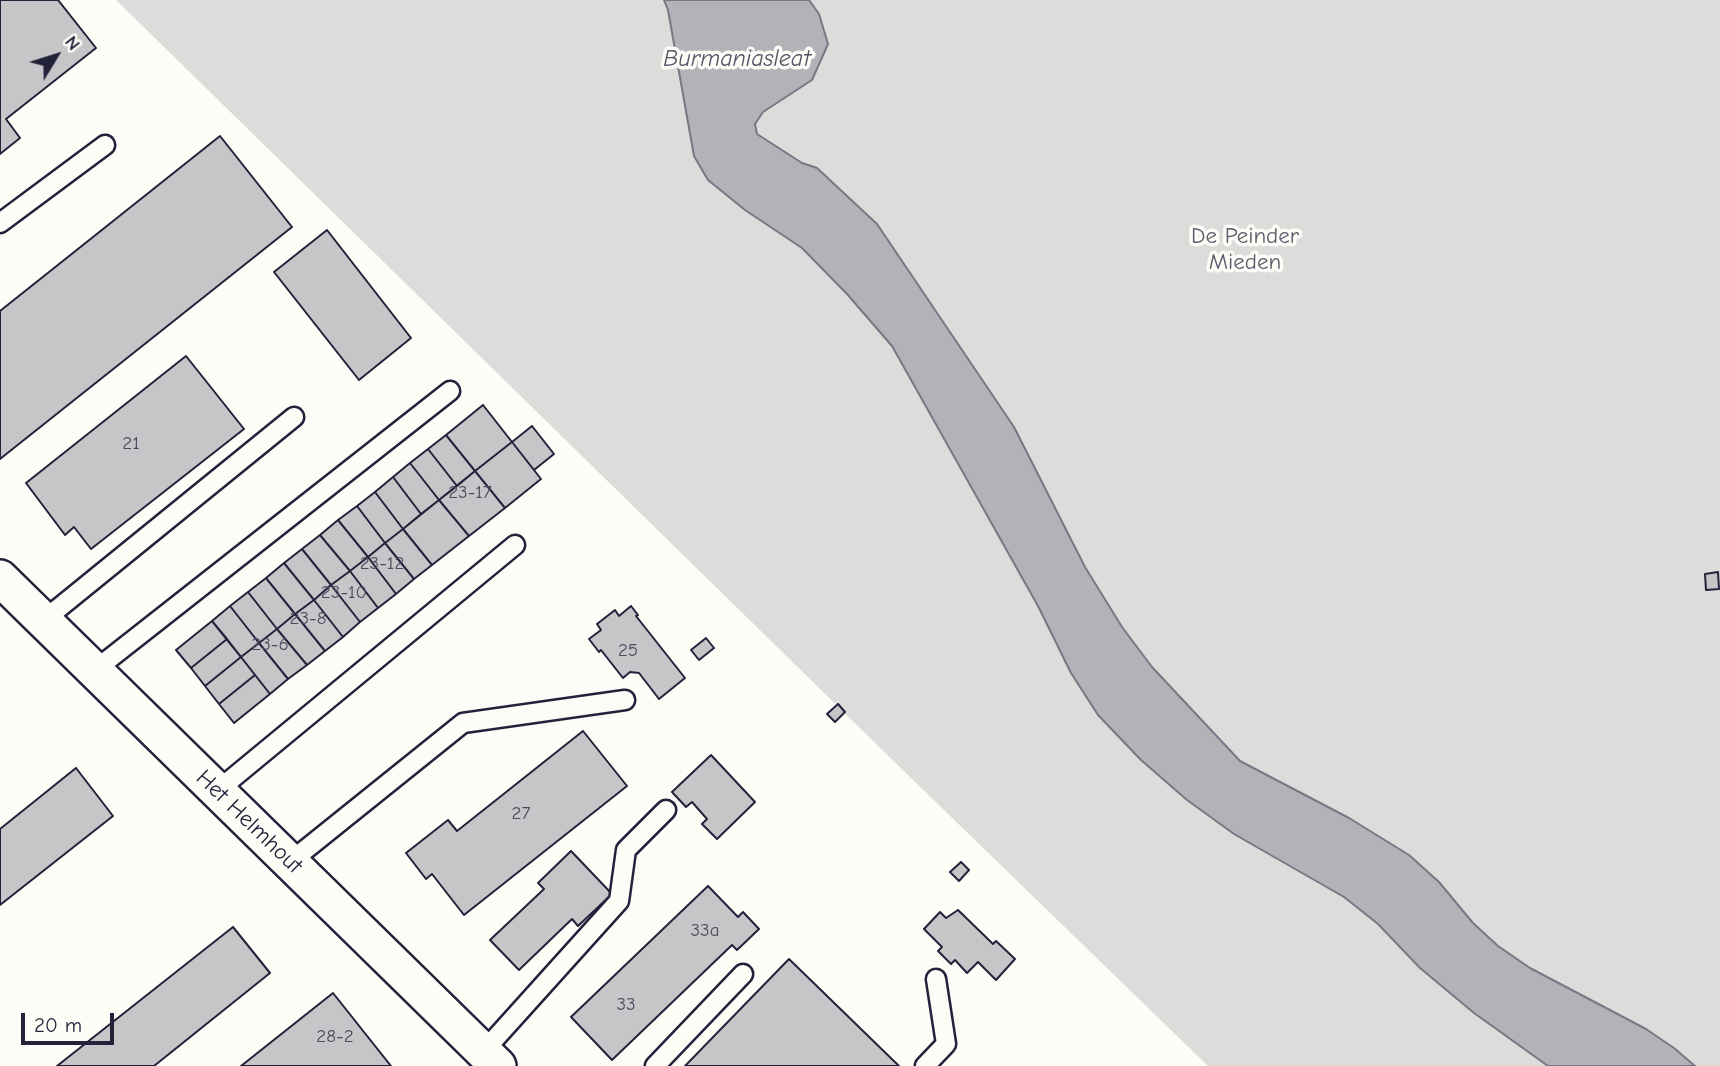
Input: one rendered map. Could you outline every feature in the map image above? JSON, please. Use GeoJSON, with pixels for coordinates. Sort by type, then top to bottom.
{"type":"FeatureCollection","features":[{"type":"Feature","properties":{"kind":"street","name":"Het Helmhout"},"geometry":{"type":"LineString","coordinates":[[0,578],[491,1059]]}},
{"type":"Feature","properties":{"kind":"lane"},"geometry":{"type":"LineString","coordinates":[[0,223],[105,145]]}},
{"type":"Feature","properties":{"kind":"lane"},"geometry":{"type":"LineString","coordinates":[[95,670],[450,391]]}},
{"type":"Feature","properties":{"kind":"lane"},"geometry":{"type":"LineString","coordinates":[[44,620],[294,417]]}},
{"type":"Feature","properties":{"kind":"lane"},"geometry":{"type":"LineString","coordinates":[[218,791],[515,545]]}},
{"type":"Feature","properties":{"kind":"lane"},"geometry":{"type":"LineString","coordinates":[[290,862],[463,723],[625,700]]}},
{"type":"Feature","properties":{"kind":"lane"},"geometry":{"type":"LineString","coordinates":[[491,1059],[620,901],[626,850],[666,810]]}},
{"type":"Feature","properties":{"kind":"lane"},"geometry":{"type":"LineString","coordinates":[[655,1066],[743,974]]}},
{"type":"Feature","properties":{"kind":"lane"},"geometry":{"type":"LineString","coordinates":[[925,1066],[946,1044],[936,979]]}},
{"type":"Feature","properties":{"kind":"green space"},"geometry":{"type":"Polygon","coordinates":[[[116,0],[664,0],[694,156],[745,210],[802,248],[892,346],[1038,606],[1071,673],[1098,715],[1141,760],[1187,800],[1234,834],[1344,897],[1378,924],[1420,968],[1474,1013],[1548,1066],[1208,1066],[116,0]]]}},
{"type":"Feature","properties":{"kind":"green space","name":"De Peinder Mieden"},"geometry":{"type":"Polygon","coordinates":[[[809,0],[1720,0],[1720,1066],[1695,1066],[1646,1029],[1530,968],[1498,946],[1473,923],[1439,882],[1409,855],[1288,785],[1240,761],[1152,667],[1122,628],[1085,567],[979,375],[877,224],[817,168],[802,163],[757,134],[755,124],[763,112],[812,80],[828,44],[819,14],[809,0]]]}},
{"type":"Feature","properties":{"kind":"water","name":"Burmaniasleat"},"geometry":{"type":"Polygon","coordinates":[[[664,0],[809,0],[819,14],[828,44],[812,80],[763,112],[755,124],[757,134],[802,163],[817,168],[877,224],[1014,427],[1085,567],[1122,627],[1152,667],[1240,761],[1349,818],[1409,855],[1439,882],[1473,923],[1498,946],[1530,968],[1646,1029],[1695,1066],[1548,1066],[1474,1013],[1420,968],[1378,924],[1344,897],[1234,834],[1187,800],[1141,760],[1098,715],[1071,673],[1038,606],[892,346],[802,248],[745,210],[708,180],[694,156],[664,0]]]}},
{"type":"Feature","properties":{"kind":"building"},"geometry":{"type":"Polygon","coordinates":[[[0,0],[58,0],[96,48],[6,119],[20,138],[0,154],[0,0]]]}},
{"type":"Feature","properties":{"kind":"building"},"geometry":{"type":"Polygon","coordinates":[[[220,136],[292,227],[0,459],[0,311],[220,136]]]}},
{"type":"Feature","properties":{"kind":"building"},"geometry":{"type":"Polygon","coordinates":[[[327,230],[411,338],[359,380],[274,272],[327,230]]]}},
{"type":"Feature","properties":{"kind":"building"},"geometry":{"type":"Polygon","coordinates":[[[186,356],[244,429],[91,549],[74,527],[65,535],[26,483],[186,356]]]}},
{"type":"Feature","properties":{"kind":"building"},"geometry":{"type":"Polygon","coordinates":[[[483,405],[512,442],[475,471],[446,435],[483,405]]]}},
{"type":"Feature","properties":{"kind":"building"},"geometry":{"type":"Polygon","coordinates":[[[532,426],[554,454],[534,470],[512,442],[532,426]]]}},
{"type":"Feature","properties":{"kind":"building"},"geometry":{"type":"Polygon","coordinates":[[[446,435],[475,471],[457,486],[428,449],[446,435]]]}},
{"type":"Feature","properties":{"kind":"building"},"geometry":{"type":"Polygon","coordinates":[[[512,442],[541,479],[505,508],[475,471],[512,442]]]}},
{"type":"Feature","properties":{"kind":"building"},"geometry":{"type":"Polygon","coordinates":[[[428,449],[457,486],[439,500],[410,463],[428,449]]]}},
{"type":"Feature","properties":{"kind":"building"},"geometry":{"type":"Polygon","coordinates":[[[410,463],[439,500],[421,514],[393,477],[410,463]]]}},
{"type":"Feature","properties":{"kind":"building"},"geometry":{"type":"Polygon","coordinates":[[[475,471],[505,508],[469,536],[439,500],[475,471]]]}},
{"type":"Feature","properties":{"kind":"building"},"geometry":{"type":"Polygon","coordinates":[[[393,477],[421,514],[403,529],[375,492],[393,477]]]}},
{"type":"Feature","properties":{"kind":"building"},"geometry":{"type":"Polygon","coordinates":[[[375,492],[403,529],[385,543],[357,506],[375,492]]]}},
{"type":"Feature","properties":{"kind":"building"},"geometry":{"type":"Polygon","coordinates":[[[439,500],[469,536],[432,565],[403,529],[439,500]]]}},
{"type":"Feature","properties":{"kind":"building"},"geometry":{"type":"Polygon","coordinates":[[[357,506],[385,543],[368,557],[338,520],[357,506]]]}},
{"type":"Feature","properties":{"kind":"building"},"geometry":{"type":"Polygon","coordinates":[[[338,520],[368,557],[350,571],[320,535],[338,520]]]}},
{"type":"Feature","properties":{"kind":"building"},"geometry":{"type":"Polygon","coordinates":[[[403,529],[432,565],[414,579],[385,543],[403,529]]]}},
{"type":"Feature","properties":{"kind":"building"},"geometry":{"type":"Polygon","coordinates":[[[320,535],[350,571],[331,585],[302,549],[320,535]]]}},
{"type":"Feature","properties":{"kind":"building"},"geometry":{"type":"Polygon","coordinates":[[[385,543],[414,579],[396,594],[368,557],[385,543]]]}},
{"type":"Feature","properties":{"kind":"building"},"geometry":{"type":"Polygon","coordinates":[[[302,549],[331,585],[314,600],[284,563],[302,549]]]}},
{"type":"Feature","properties":{"kind":"building"},"geometry":{"type":"Polygon","coordinates":[[[368,557],[396,594],[378,608],[350,571],[368,557]]]}},
{"type":"Feature","properties":{"kind":"building"},"geometry":{"type":"Polygon","coordinates":[[[284,563],[314,600],[295,614],[266,578],[284,563]]]}},
{"type":"Feature","properties":{"kind":"building"},"geometry":{"type":"Polygon","coordinates":[[[350,571],[378,608],[360,622],[331,585],[350,571]]]}},
{"type":"Feature","properties":{"kind":"building"},"geometry":{"type":"Polygon","coordinates":[[[1718,572],[1719,589],[1706,590],[1705,574],[1718,572]]]}},
{"type":"Feature","properties":{"kind":"building"},"geometry":{"type":"Polygon","coordinates":[[[266,578],[295,614],[277,629],[248,592],[266,578]]]}},
{"type":"Feature","properties":{"kind":"building"},"geometry":{"type":"Polygon","coordinates":[[[331,585],[360,622],[343,637],[314,600],[331,585]]]}},
{"type":"Feature","properties":{"kind":"building"},"geometry":{"type":"Polygon","coordinates":[[[248,592],[277,629],[259,643],[230,606],[248,592]]]}},
{"type":"Feature","properties":{"kind":"building"},"geometry":{"type":"Polygon","coordinates":[[[314,600],[343,637],[325,651],[295,614],[314,600]]]}},
{"type":"Feature","properties":{"kind":"building"},"geometry":{"type":"Polygon","coordinates":[[[230,606],[259,643],[241,657],[212,621],[230,606]]]}},
{"type":"Feature","properties":{"kind":"building"},"geometry":{"type":"Polygon","coordinates":[[[631,606],[685,678],[659,699],[639,673],[630,672],[623,678],[589,639],[601,630],[597,624],[615,610],[619,616],[631,606]]]}},
{"type":"Feature","properties":{"kind":"building"},"geometry":{"type":"Polygon","coordinates":[[[295,614],[325,651],[307,665],[277,629],[295,614]]]}},
{"type":"Feature","properties":{"kind":"building"},"geometry":{"type":"Polygon","coordinates":[[[212,621],[227,639],[191,668],[176,650],[212,621]]]}},
{"type":"Feature","properties":{"kind":"building"},"geometry":{"type":"Polygon","coordinates":[[[277,629],[307,665],[288,679],[259,643],[277,629]]]}},
{"type":"Feature","properties":{"kind":"building"},"geometry":{"type":"Polygon","coordinates":[[[706,638],[714,648],[699,660],[691,650],[706,638]]]}},
{"type":"Feature","properties":{"kind":"building"},"geometry":{"type":"Polygon","coordinates":[[[227,639],[241,657],[205,686],[191,668],[227,639]]]}},
{"type":"Feature","properties":{"kind":"building"},"geometry":{"type":"Polygon","coordinates":[[[259,643],[288,679],[270,694],[241,657],[259,643]]]}},
{"type":"Feature","properties":{"kind":"building"},"geometry":{"type":"Polygon","coordinates":[[[241,657],[255,675],[219,704],[205,686],[241,657]]]}},
{"type":"Feature","properties":{"kind":"building"},"geometry":{"type":"Polygon","coordinates":[[[255,675],[270,694],[234,723],[219,704],[255,675]]]}},
{"type":"Feature","properties":{"kind":"building"},"geometry":{"type":"Polygon","coordinates":[[[838,704],[845,712],[835,722],[827,714],[838,704]]]}},
{"type":"Feature","properties":{"kind":"building"},"geometry":{"type":"Polygon","coordinates":[[[583,731],[627,786],[464,915],[432,874],[426,879],[406,853],[448,820],[457,831],[583,731]]]}},
{"type":"Feature","properties":{"kind":"building"},"geometry":{"type":"Polygon","coordinates":[[[711,755],[755,802],[717,839],[702,824],[707,819],[692,802],[686,807],[672,792],[711,755]]]}},
{"type":"Feature","properties":{"kind":"building"},"geometry":{"type":"Polygon","coordinates":[[[76,768],[113,816],[0,905],[0,829],[76,768]]]}},
{"type":"Feature","properties":{"kind":"building"},"geometry":{"type":"Polygon","coordinates":[[[571,851],[612,894],[578,926],[572,919],[519,970],[490,940],[544,889],[538,883],[571,851]]]}},
{"type":"Feature","properties":{"kind":"building"},"geometry":{"type":"Polygon","coordinates":[[[961,862],[969,870],[959,881],[950,872],[961,862]]]}},
{"type":"Feature","properties":{"kind":"building"},"geometry":{"type":"Polygon","coordinates":[[[708,886],[738,917],[743,912],[759,929],[737,950],[732,945],[612,1060],[571,1017],[708,886]]]}},
{"type":"Feature","properties":{"kind":"building"},"geometry":{"type":"Polygon","coordinates":[[[958,910],[993,944],[996,941],[1015,959],[996,980],[978,962],[967,973],[955,960],[951,964],[938,951],[942,947],[924,929],[940,912],[946,918],[958,910]]]}},
{"type":"Feature","properties":{"kind":"building"},"geometry":{"type":"Polygon","coordinates":[[[233,927],[270,973],[154,1066],[57,1066],[233,927]]]}},
{"type":"Feature","properties":{"kind":"building"},"geometry":{"type":"Polygon","coordinates":[[[789,959],[899,1066],[685,1066],[789,959]]]}},
{"type":"Feature","properties":{"kind":"building"},"geometry":{"type":"Polygon","coordinates":[[[333,993],[391,1066],[241,1066],[333,993]]]}}]}
